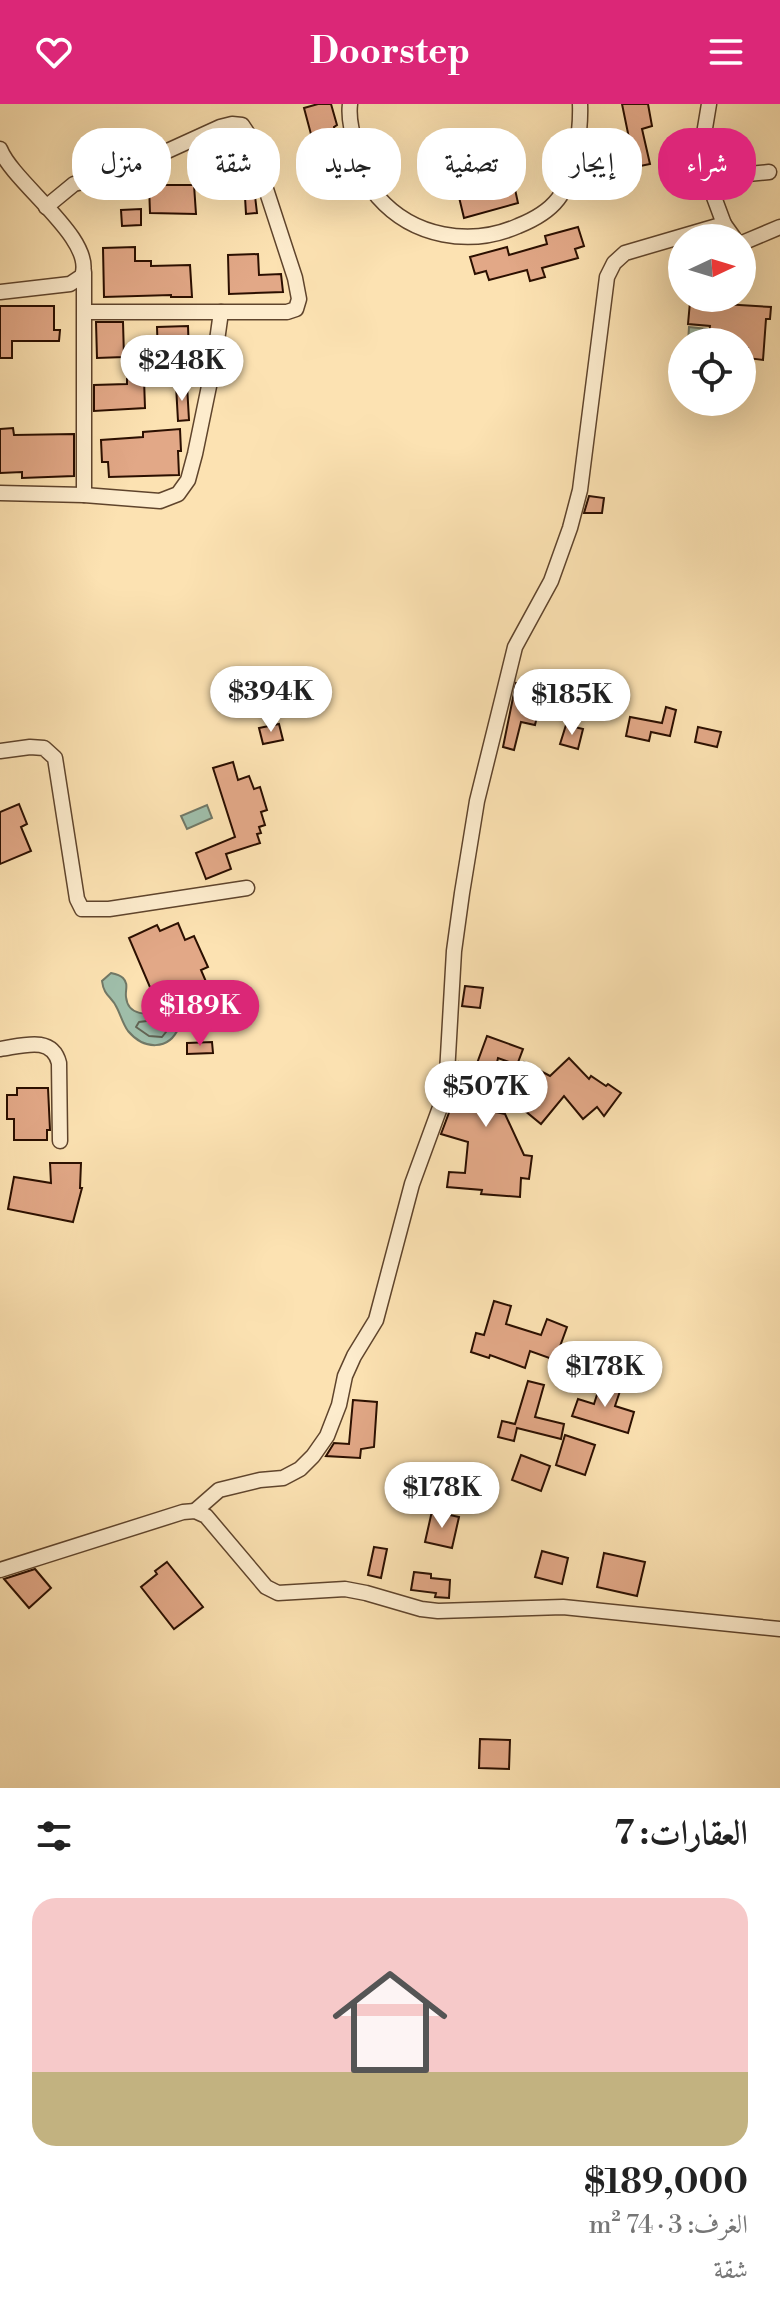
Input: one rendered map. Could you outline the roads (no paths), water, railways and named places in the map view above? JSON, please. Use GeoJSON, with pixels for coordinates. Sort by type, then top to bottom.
{"type":"FeatureCollection","features":[{"type":"Feature","properties":{"kind":"street"},"geometry":{"type":"LineString","coordinates":[[350,104],[355,143],[365,174],[378,197],[399,215],[426,230],[466,238],[507,231],[531,221],[559,198],[576,147],[580,104]]}},
{"type":"Feature","properties":{"kind":"street"},"geometry":{"type":"LineString","coordinates":[[705,128],[709,104]]}},
{"type":"Feature","properties":{"kind":"street"},"geometry":{"type":"LineString","coordinates":[[46,207],[74,184],[119,173],[220,127],[242,125],[248,134],[295,278],[299,299],[296,309],[287,312],[85,312]]}},
{"type":"Feature","properties":{"kind":"street"},"geometry":{"type":"LineString","coordinates":[[0,149],[8,165],[79,248],[84,264],[84,495]]}},
{"type":"Feature","properties":{"kind":"street"},"geometry":{"type":"LineString","coordinates":[[756,173],[769,172]]}},
{"type":"Feature","properties":{"kind":"street"},"geometry":{"type":"LineString","coordinates":[[715,200],[724,224]]}},
{"type":"Feature","properties":{"kind":"street"},"geometry":{"type":"LineString","coordinates":[[756,237],[780,227]]}},
{"type":"Feature","properties":{"kind":"street"},"geometry":{"type":"LineString","coordinates":[[195,1511],[219,1490],[283,1478],[300,1469],[313,1456],[327,1436],[354,1356],[376,1320],[412,1184],[446,1091],[454,951],[462,893],[477,801],[499,711],[515,647],[551,581],[580,490],[607,277],[614,263],[625,253],[668,240]]}},
{"type":"Feature","properties":{"kind":"street"},"geometry":{"type":"LineString","coordinates":[[0,292],[70,284],[84,272]]}},
{"type":"Feature","properties":{"kind":"street"},"geometry":{"type":"LineString","coordinates":[[0,493],[160,501],[178,494],[188,480],[214,362],[221,312]]}},
{"type":"Feature","properties":{"kind":"street"},"geometry":{"type":"LineString","coordinates":[[0,751],[44,748],[55,758],[77,899],[82,909],[109,909],[247,888]]}},
{"type":"Feature","properties":{"kind":"street"},"geometry":{"type":"LineString","coordinates":[[0,1049],[40,1045],[50,1047],[57,1053],[60,1141]]}},
{"type":"Feature","properties":{"kind":"street"},"geometry":{"type":"LineString","coordinates":[[0,1570],[183,1512],[195,1511],[206,1516],[266,1587],[278,1593],[345,1589],[438,1611],[563,1607],[780,1629]]}},
{"type":"Feature","properties":{"kind":"water"},"geometry":{"type":"Polygon","coordinates":[[[207,805],[212,818],[187,829],[181,816],[207,805]]]}},
{"type":"Feature","properties":{"kind":"water"},"geometry":{"type":"Polygon","coordinates":[[[111,973],[125,980],[130,1008],[145,1014],[162,1010],[172,1015],[179,1027],[175,1035],[156,1045],[134,1037],[103,986],[102,981],[111,973]]]}}]}
